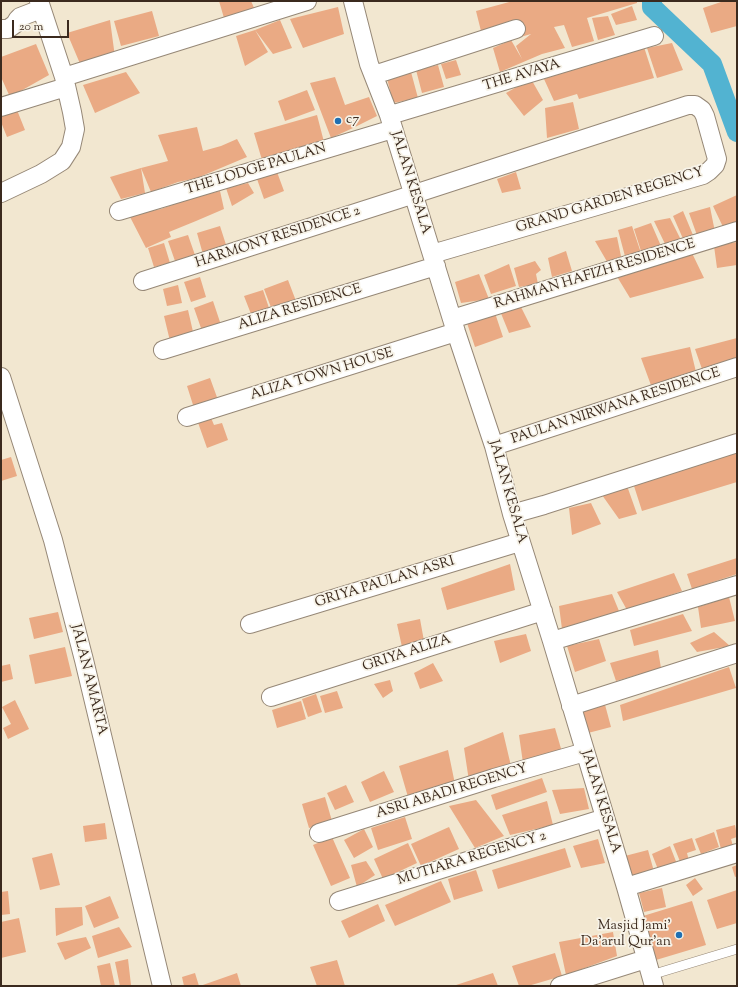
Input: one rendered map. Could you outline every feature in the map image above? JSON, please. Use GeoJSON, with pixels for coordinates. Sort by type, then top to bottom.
{"type":"FeatureCollection","features":[{"type":"Feature","properties":{"kind":"street"},"geometry":{"type":"LineString","coordinates":[[1,107],[65,82],[307,1]]}},
{"type":"Feature","properties":{"kind":"street","name":"JALAN KESALA"},"geometry":{"type":"LineString","coordinates":[[352,1],[369,64],[391,122],[454,326],[494,446],[520,542],[543,611],[651,973]]}},
{"type":"Feature","properties":{"kind":"street"},"geometry":{"type":"LineString","coordinates":[[1,29],[8,29],[15,24],[20,17],[40,5],[65,82],[72,112],[74,129],[72,147],[62,161],[41,174],[1,193]]}},
{"type":"Feature","properties":{"kind":"street"},"geometry":{"type":"LineString","coordinates":[[374,75],[516,29]]}},
{"type":"Feature","properties":{"kind":"street","name":"THE AVAYA"},"geometry":{"type":"LineString","coordinates":[[391,122],[419,107],[654,36]]}},
{"type":"Feature","properties":{"kind":"street","name":"GRAND GARDEN REGENCY"},"geometry":{"type":"LineString","coordinates":[[414,194],[688,105],[695,105],[702,110],[705,116],[717,159],[715,165],[703,175],[434,260]]}},
{"type":"Feature","properties":{"kind":"street","name":"THE LODGE PAULAN"},"geometry":{"type":"LineString","coordinates":[[119,211],[391,122]]}},
{"type":"Feature","properties":{"kind":"street","name":"HARMONY RESIDENCE 2"},"geometry":{"type":"LineString","coordinates":[[143,281],[414,194]]}},
{"type":"Feature","properties":{"kind":"street","name":"RAHMAN HAFIZH RESIDENCE"},"geometry":{"type":"LineString","coordinates":[[454,326],[737,231]]}},
{"type":"Feature","properties":{"kind":"street","name":"ALIZA RESIDENCE"},"geometry":{"type":"LineString","coordinates":[[163,350],[434,260]]}},
{"type":"Feature","properties":{"kind":"street","name":"ALIZA TOWN HOUSE"},"geometry":{"type":"LineString","coordinates":[[187,417],[454,326]]}},
{"type":"Feature","properties":{"kind":"street","name":"PAULAN NIRWANA RESIDENCE"},"geometry":{"type":"LineString","coordinates":[[494,446],[737,367]]}},
{"type":"Feature","properties":{"kind":"street","name":"JALAN AMARTA"},"geometry":{"type":"LineString","coordinates":[[1,377],[53,540],[84,660],[162,986]]}},
{"type":"Feature","properties":{"kind":"street"},"geometry":{"type":"LineString","coordinates":[[512,514],[544,506],[737,443]]}},
{"type":"Feature","properties":{"kind":"street","name":"GRIYA PAULAN ASRI"},"geometry":{"type":"LineString","coordinates":[[250,624],[520,542]]}},
{"type":"Feature","properties":{"kind":"street"},"geometry":{"type":"LineString","coordinates":[[552,641],[737,585]]}},
{"type":"Feature","properties":{"kind":"street","name":"GRIYA ALIZA"},"geometry":{"type":"LineString","coordinates":[[271,697],[543,611]]}},
{"type":"Feature","properties":{"kind":"street"},"geometry":{"type":"LineString","coordinates":[[571,706],[737,653]]}},
{"type":"Feature","properties":{"kind":"street","name":"ASRI ABADI REGENCY"},"geometry":{"type":"LineString","coordinates":[[319,833],[494,778],[585,752]]}},
{"type":"Feature","properties":{"kind":"street","name":"MUTIARA REGENCY 2"},"geometry":{"type":"LineString","coordinates":[[339,901],[605,818]]}},
{"type":"Feature","properties":{"kind":"street"},"geometry":{"type":"LineString","coordinates":[[626,887],[737,853]]}},
{"type":"Feature","properties":{"kind":"street"},"geometry":{"type":"LineString","coordinates":[[560,986],[651,973]]}},
{"type":"Feature","properties":{"kind":"lane"},"geometry":{"type":"LineString","coordinates":[[651,973],[737,950]]}},
{"type":"Feature","properties":{"kind":"building"},"geometry":{"type":"Polygon","coordinates":[[[219,1],[251,1],[255,10],[224,18],[219,1]]]}},
{"type":"Feature","properties":{"kind":"building"},"geometry":{"type":"Polygon","coordinates":[[[513,1],[637,1],[637,3],[587,18],[594,41],[572,47],[564,25],[554,27],[565,48],[542,54],[500,72],[493,48],[511,40],[522,59],[516,46],[531,34],[485,47],[476,11],[513,1]]]}},
{"type":"Feature","properties":{"kind":"building"},"geometry":{"type":"Polygon","coordinates":[[[724,1],[737,1],[737,26],[711,33],[703,8],[724,1]]]}},
{"type":"Feature","properties":{"kind":"building"},"geometry":{"type":"Polygon","coordinates":[[[632,6],[637,20],[616,25],[611,14],[632,6]]]}},
{"type":"Feature","properties":{"kind":"building"},"geometry":{"type":"Polygon","coordinates":[[[338,7],[344,34],[303,48],[290,19],[338,7]]]}},
{"type":"Feature","properties":{"kind":"building"},"geometry":{"type":"Polygon","coordinates":[[[152,11],[159,36],[121,46],[114,21],[152,11]]]}},
{"type":"Feature","properties":{"kind":"building"},"geometry":{"type":"Polygon","coordinates":[[[608,16],[615,35],[598,40],[592,18],[608,16]]]}},
{"type":"Feature","properties":{"kind":"building"},"geometry":{"type":"Polygon","coordinates":[[[110,20],[115,57],[81,66],[67,33],[110,20]]]}},
{"type":"Feature","properties":{"kind":"building"},"geometry":{"type":"Polygon","coordinates":[[[280,20],[292,48],[273,54],[255,30],[280,20]]]}},
{"type":"Feature","properties":{"kind":"building"},"geometry":{"type":"Polygon","coordinates":[[[255,30],[268,52],[245,66],[236,36],[255,30]]]}},
{"type":"Feature","properties":{"kind":"building"},"geometry":{"type":"Polygon","coordinates":[[[672,43],[683,70],[657,78],[647,48],[672,43]]]}},
{"type":"Feature","properties":{"kind":"building"},"geometry":{"type":"Polygon","coordinates":[[[36,44],[49,75],[10,97],[1,77],[1,57],[36,44]]]}},
{"type":"Feature","properties":{"kind":"building"},"geometry":{"type":"Polygon","coordinates":[[[644,47],[654,78],[579,99],[577,94],[554,101],[544,79],[569,70],[644,47]]]}},
{"type":"Feature","properties":{"kind":"building"},"geometry":{"type":"Polygon","coordinates":[[[456,60],[461,75],[446,79],[441,64],[456,60]]]}},
{"type":"Feature","properties":{"kind":"building"},"geometry":{"type":"Polygon","coordinates":[[[438,65],[444,87],[422,93],[416,70],[438,65]]]}},
{"type":"Feature","properties":{"kind":"building"},"geometry":{"type":"Polygon","coordinates":[[[126,72],[140,93],[95,113],[83,85],[126,72]]]}},
{"type":"Feature","properties":{"kind":"building"},"geometry":{"type":"Polygon","coordinates":[[[411,72],[418,98],[393,103],[387,78],[411,72]]]}},
{"type":"Feature","properties":{"kind":"building"},"geometry":{"type":"Polygon","coordinates":[[[335,77],[345,105],[369,97],[377,116],[331,138],[310,83],[335,77]]]}},
{"type":"Feature","properties":{"kind":"building"},"geometry":{"type":"Polygon","coordinates":[[[531,79],[543,100],[524,116],[506,93],[531,79]]]}},
{"type":"Feature","properties":{"kind":"building"},"geometry":{"type":"Polygon","coordinates":[[[307,90],[315,110],[285,121],[278,101],[307,90]]]}},
{"type":"Feature","properties":{"kind":"building"},"geometry":{"type":"Polygon","coordinates":[[[573,102],[579,129],[547,138],[545,108],[573,102]]]}},
{"type":"Feature","properties":{"kind":"building"},"geometry":{"type":"Polygon","coordinates":[[[17,110],[25,130],[7,137],[1,122],[1,116],[17,110]]]}},
{"type":"Feature","properties":{"kind":"building"},"geometry":{"type":"Polygon","coordinates":[[[317,115],[324,142],[262,160],[254,133],[317,115]]]}},
{"type":"Feature","properties":{"kind":"building"},"geometry":{"type":"Polygon","coordinates":[[[197,127],[203,151],[221,146],[237,139],[247,157],[197,178],[178,182],[151,192],[141,168],[168,161],[158,135],[197,127]]]}},
{"type":"Feature","properties":{"kind":"building"},"geometry":{"type":"Polygon","coordinates":[[[141,168],[145,193],[121,199],[110,177],[141,168]]]}},
{"type":"Feature","properties":{"kind":"building"},"geometry":{"type":"Polygon","coordinates":[[[277,172],[284,191],[264,199],[257,179],[277,172]]]}},
{"type":"Feature","properties":{"kind":"building"},"geometry":{"type":"Polygon","coordinates":[[[516,172],[521,189],[502,193],[497,179],[516,172]]]}},
{"type":"Feature","properties":{"kind":"building"},"geometry":{"type":"Polygon","coordinates":[[[248,183],[254,193],[232,206],[226,188],[248,183]]]}},
{"type":"Feature","properties":{"kind":"building"},"geometry":{"type":"Polygon","coordinates":[[[220,191],[224,209],[169,232],[171,237],[146,248],[129,215],[161,209],[188,199],[220,191]]]}},
{"type":"Feature","properties":{"kind":"building"},"geometry":{"type":"Polygon","coordinates":[[[737,195],[737,223],[724,229],[713,206],[737,195]]]}},
{"type":"Feature","properties":{"kind":"building"},"geometry":{"type":"Polygon","coordinates":[[[710,207],[715,232],[698,238],[689,213],[710,207]]]}},
{"type":"Feature","properties":{"kind":"building"},"geometry":{"type":"Polygon","coordinates":[[[683,211],[693,235],[684,241],[673,216],[683,211]]]}},
{"type":"Feature","properties":{"kind":"building"},"geometry":{"type":"Polygon","coordinates":[[[670,218],[681,240],[666,246],[654,221],[670,218]]]}},
{"type":"Feature","properties":{"kind":"building"},"geometry":{"type":"Polygon","coordinates":[[[651,223],[661,246],[641,251],[634,229],[651,223]]]}},
{"type":"Feature","properties":{"kind":"building"},"geometry":{"type":"Polygon","coordinates":[[[220,226],[228,251],[204,258],[197,233],[220,226]]]}},
{"type":"Feature","properties":{"kind":"building"},"geometry":{"type":"Polygon","coordinates":[[[632,226],[642,256],[626,260],[618,230],[632,226]]]}},
{"type":"Feature","properties":{"kind":"building"},"geometry":{"type":"Polygon","coordinates":[[[188,235],[195,255],[175,261],[168,241],[188,235]]]}},
{"type":"Feature","properties":{"kind":"building"},"geometry":{"type":"Polygon","coordinates":[[[617,237],[622,261],[609,265],[595,241],[617,237]]]}},
{"type":"Feature","properties":{"kind":"building"},"geometry":{"type":"Polygon","coordinates":[[[737,242],[737,265],[717,268],[714,246],[737,242]]]}},
{"type":"Feature","properties":{"kind":"building"},"geometry":{"type":"Polygon","coordinates":[[[164,243],[170,263],[154,267],[148,248],[164,243]]]}},
{"type":"Feature","properties":{"kind":"building"},"geometry":{"type":"Polygon","coordinates":[[[566,251],[572,271],[552,277],[548,258],[566,251]]]}},
{"type":"Feature","properties":{"kind":"building"},"geometry":{"type":"Polygon","coordinates":[[[691,251],[704,278],[630,298],[616,275],[691,251]]]}},
{"type":"Feature","properties":{"kind":"building"},"geometry":{"type":"Polygon","coordinates":[[[535,261],[541,270],[536,274],[538,284],[519,287],[514,268],[535,261]]]}},
{"type":"Feature","properties":{"kind":"building"},"geometry":{"type":"Polygon","coordinates":[[[509,264],[516,286],[491,294],[484,275],[509,264]]]}},
{"type":"Feature","properties":{"kind":"building"},"geometry":{"type":"Polygon","coordinates":[[[479,274],[489,299],[461,303],[455,282],[479,274]]]}},
{"type":"Feature","properties":{"kind":"building"},"geometry":{"type":"Polygon","coordinates":[[[200,277],[206,297],[191,302],[184,282],[200,277]]]}},
{"type":"Feature","properties":{"kind":"building"},"geometry":{"type":"Polygon","coordinates":[[[288,280],[296,301],[272,310],[264,289],[288,280]]]}},
{"type":"Feature","properties":{"kind":"building"},"geometry":{"type":"Polygon","coordinates":[[[178,285],[182,303],[167,306],[163,289],[178,285]]]}},
{"type":"Feature","properties":{"kind":"building"},"geometry":{"type":"Polygon","coordinates":[[[263,290],[269,308],[251,314],[244,296],[263,290]]]}},
{"type":"Feature","properties":{"kind":"building"},"geometry":{"type":"Polygon","coordinates":[[[213,301],[221,325],[202,331],[194,308],[213,301]]]}},
{"type":"Feature","properties":{"kind":"building"},"geometry":{"type":"Polygon","coordinates":[[[521,307],[531,327],[509,333],[500,311],[521,307]]]}},
{"type":"Feature","properties":{"kind":"building"},"geometry":{"type":"Polygon","coordinates":[[[188,310],[194,336],[170,341],[164,316],[188,310]]]}},
{"type":"Feature","properties":{"kind":"building"},"geometry":{"type":"Polygon","coordinates":[[[495,313],[503,337],[475,347],[467,323],[495,313]]]}},
{"type":"Feature","properties":{"kind":"building"},"geometry":{"type":"Polygon","coordinates":[[[737,338],[737,360],[703,372],[695,349],[737,338]]]}},
{"type":"Feature","properties":{"kind":"building"},"geometry":{"type":"Polygon","coordinates":[[[690,347],[696,372],[652,388],[641,358],[690,347]]]}},
{"type":"Feature","properties":{"kind":"building"},"geometry":{"type":"Polygon","coordinates":[[[210,378],[218,400],[194,408],[187,386],[210,378]]]}},
{"type":"Feature","properties":{"kind":"building"},"geometry":{"type":"Polygon","coordinates":[[[209,413],[214,425],[222,423],[228,440],[207,448],[196,417],[209,413]]]}},
{"type":"Feature","properties":{"kind":"building"},"geometry":{"type":"Polygon","coordinates":[[[737,450],[737,482],[642,511],[634,486],[737,450]]]}},
{"type":"Feature","properties":{"kind":"building"},"geometry":{"type":"Polygon","coordinates":[[[11,457],[17,476],[1,481],[1,460],[11,457]]]}},
{"type":"Feature","properties":{"kind":"building"},"geometry":{"type":"Polygon","coordinates":[[[626,483],[637,514],[619,519],[602,495],[626,483]]]}},
{"type":"Feature","properties":{"kind":"building"},"geometry":{"type":"Polygon","coordinates":[[[591,503],[601,524],[572,535],[569,508],[591,503]]]}},
{"type":"Feature","properties":{"kind":"building"},"geometry":{"type":"Polygon","coordinates":[[[737,558],[737,574],[692,589],[687,574],[737,558]]]}},
{"type":"Feature","properties":{"kind":"building"},"geometry":{"type":"Polygon","coordinates":[[[510,564],[515,590],[447,610],[441,588],[510,564]]]}},
{"type":"Feature","properties":{"kind":"building"},"geometry":{"type":"Polygon","coordinates":[[[674,573],[682,591],[627,610],[617,592],[674,573]]]}},
{"type":"Feature","properties":{"kind":"building"},"geometry":{"type":"Polygon","coordinates":[[[612,594],[619,611],[562,629],[559,606],[612,594]]]}},
{"type":"Feature","properties":{"kind":"building"},"geometry":{"type":"Polygon","coordinates":[[[729,597],[735,621],[701,628],[698,607],[729,597]]]}},
{"type":"Feature","properties":{"kind":"building"},"geometry":{"type":"Polygon","coordinates":[[[58,612],[63,632],[34,639],[29,618],[58,612]]]}},
{"type":"Feature","properties":{"kind":"building"},"geometry":{"type":"Polygon","coordinates":[[[683,614],[692,631],[634,646],[630,630],[683,614]]]}},
{"type":"Feature","properties":{"kind":"building"},"geometry":{"type":"Polygon","coordinates":[[[420,619],[424,641],[402,647],[397,624],[420,619]]]}},
{"type":"Feature","properties":{"kind":"building"},"geometry":{"type":"Polygon","coordinates":[[[714,632],[730,646],[697,652],[690,643],[714,632]]]}},
{"type":"Feature","properties":{"kind":"building"},"geometry":{"type":"Polygon","coordinates":[[[526,634],[531,651],[500,663],[494,641],[526,634]]]}},
{"type":"Feature","properties":{"kind":"building"},"geometry":{"type":"Polygon","coordinates":[[[599,639],[606,661],[575,672],[567,646],[599,639]]]}},
{"type":"Feature","properties":{"kind":"building"},"geometry":{"type":"Polygon","coordinates":[[[65,647],[72,676],[35,684],[29,655],[65,647]]]}},
{"type":"Feature","properties":{"kind":"building"},"geometry":{"type":"Polygon","coordinates":[[[658,650],[661,668],[616,681],[610,663],[658,650]]]}},
{"type":"Feature","properties":{"kind":"building"},"geometry":{"type":"Polygon","coordinates":[[[433,663],[443,681],[420,689],[414,673],[433,663]]]}},
{"type":"Feature","properties":{"kind":"building"},"geometry":{"type":"Polygon","coordinates":[[[10,664],[13,679],[1,682],[1,666],[10,664]]]}},
{"type":"Feature","properties":{"kind":"building"},"geometry":{"type":"Polygon","coordinates":[[[729,667],[736,688],[623,721],[620,705],[729,667]]]}},
{"type":"Feature","properties":{"kind":"building"},"geometry":{"type":"Polygon","coordinates":[[[390,680],[393,691],[383,698],[374,684],[390,680]]]}},
{"type":"Feature","properties":{"kind":"building"},"geometry":{"type":"Polygon","coordinates":[[[337,691],[343,708],[325,713],[320,696],[337,691]]]}},
{"type":"Feature","properties":{"kind":"building"},"geometry":{"type":"Polygon","coordinates":[[[316,694],[322,712],[308,717],[302,699],[316,694]]]}},
{"type":"Feature","properties":{"kind":"building"},"geometry":{"type":"Polygon","coordinates":[[[15,700],[29,729],[8,739],[3,728],[11,724],[2,707],[15,700]]]}},
{"type":"Feature","properties":{"kind":"building"},"geometry":{"type":"Polygon","coordinates":[[[301,701],[306,719],[277,728],[272,710],[301,701]]]}},
{"type":"Feature","properties":{"kind":"building"},"geometry":{"type":"Polygon","coordinates":[[[604,701],[611,727],[588,733],[581,708],[604,701]]]}},
{"type":"Feature","properties":{"kind":"building"},"geometry":{"type":"Polygon","coordinates":[[[555,728],[562,752],[523,763],[519,735],[555,728]]]}},
{"type":"Feature","properties":{"kind":"building"},"geometry":{"type":"Polygon","coordinates":[[[503,732],[511,766],[469,781],[464,748],[503,732]]]}},
{"type":"Feature","properties":{"kind":"building"},"geometry":{"type":"Polygon","coordinates":[[[448,750],[455,784],[408,797],[399,766],[448,750]]]}},
{"type":"Feature","properties":{"kind":"building"},"geometry":{"type":"Polygon","coordinates":[[[384,771],[394,792],[370,802],[361,782],[384,771]]]}},
{"type":"Feature","properties":{"kind":"building"},"geometry":{"type":"Polygon","coordinates":[[[542,778],[547,792],[496,810],[491,795],[542,778]]]}},
{"type":"Feature","properties":{"kind":"building"},"geometry":{"type":"Polygon","coordinates":[[[346,785],[354,802],[335,810],[327,793],[346,785]]]}},
{"type":"Feature","properties":{"kind":"building"},"geometry":{"type":"Polygon","coordinates":[[[584,788],[589,809],[560,814],[552,790],[584,788]]]}},
{"type":"Feature","properties":{"kind":"building"},"geometry":{"type":"Polygon","coordinates":[[[325,797],[332,821],[309,828],[302,804],[325,797]]]}},
{"type":"Feature","properties":{"kind":"building"},"geometry":{"type":"Polygon","coordinates":[[[476,800],[504,836],[475,848],[449,806],[476,800]]]}},
{"type":"Feature","properties":{"kind":"building"},"geometry":{"type":"Polygon","coordinates":[[[547,801],[553,825],[510,835],[502,815],[547,801]]]}},
{"type":"Feature","properties":{"kind":"building"},"geometry":{"type":"Polygon","coordinates":[[[405,817],[412,839],[378,850],[371,828],[405,817]]]}},
{"type":"Feature","properties":{"kind":"building"},"geometry":{"type":"Polygon","coordinates":[[[105,823],[107,839],[85,842],[83,826],[105,823]]]}},
{"type":"Feature","properties":{"kind":"building"},"geometry":{"type":"Polygon","coordinates":[[[735,825],[737,837],[731,839],[733,846],[721,849],[716,830],[735,825]]]}},
{"type":"Feature","properties":{"kind":"building"},"geometry":{"type":"Polygon","coordinates":[[[449,827],[459,849],[421,866],[411,844],[449,827]]]}},
{"type":"Feature","properties":{"kind":"building"},"geometry":{"type":"Polygon","coordinates":[[[364,829],[373,847],[354,858],[344,840],[364,829]]]}},
{"type":"Feature","properties":{"kind":"building"},"geometry":{"type":"Polygon","coordinates":[[[714,832],[719,847],[701,854],[695,839],[714,832]]]}},
{"type":"Feature","properties":{"kind":"building"},"geometry":{"type":"Polygon","coordinates":[[[332,837],[350,878],[331,886],[313,845],[332,837]]]}},
{"type":"Feature","properties":{"kind":"building"},"geometry":{"type":"Polygon","coordinates":[[[692,838],[696,850],[687,853],[689,861],[681,864],[673,844],[692,838]]]}},
{"type":"Feature","properties":{"kind":"building"},"geometry":{"type":"Polygon","coordinates":[[[598,839],[605,863],[581,868],[573,846],[598,839]]]}},
{"type":"Feature","properties":{"kind":"building"},"geometry":{"type":"Polygon","coordinates":[[[408,843],[417,863],[383,879],[374,859],[408,843]]]}},
{"type":"Feature","properties":{"kind":"building"},"geometry":{"type":"Polygon","coordinates":[[[670,846],[677,864],[659,872],[652,854],[670,846]]]}},
{"type":"Feature","properties":{"kind":"building"},"geometry":{"type":"Polygon","coordinates":[[[565,848],[571,867],[498,889],[492,870],[565,848]]]}},
{"type":"Feature","properties":{"kind":"building"},"geometry":{"type":"Polygon","coordinates":[[[648,850],[655,875],[628,881],[621,857],[648,850]]]}},
{"type":"Feature","properties":{"kind":"building"},"geometry":{"type":"Polygon","coordinates":[[[52,853],[60,885],[40,890],[32,858],[52,853]]]}},
{"type":"Feature","properties":{"kind":"building"},"geometry":{"type":"Polygon","coordinates":[[[366,861],[375,875],[357,887],[351,865],[366,861]]]}},
{"type":"Feature","properties":{"kind":"building"},"geometry":{"type":"Polygon","coordinates":[[[737,865],[737,876],[735,877],[732,867],[737,865]]]}},
{"type":"Feature","properties":{"kind":"building"},"geometry":{"type":"Polygon","coordinates":[[[476,870],[483,891],[454,900],[448,879],[476,870]]]}},
{"type":"Feature","properties":{"kind":"building"},"geometry":{"type":"Polygon","coordinates":[[[695,878],[703,889],[693,896],[686,885],[695,878]]]}},
{"type":"Feature","properties":{"kind":"building"},"geometry":{"type":"Polygon","coordinates":[[[441,881],[451,902],[395,926],[385,905],[441,881]]]}},
{"type":"Feature","properties":{"kind":"building"},"geometry":{"type":"Polygon","coordinates":[[[662,888],[666,907],[644,912],[639,893],[662,888]]]}},
{"type":"Feature","properties":{"kind":"building"},"geometry":{"type":"Polygon","coordinates":[[[737,890],[737,923],[717,929],[707,900],[737,890]]]}},
{"type":"Feature","properties":{"kind":"building"},"geometry":{"type":"Polygon","coordinates":[[[8,891],[10,914],[1,915],[1,892],[8,891]]]}},
{"type":"Feature","properties":{"kind":"building"},"geometry":{"type":"Polygon","coordinates":[[[110,896],[119,918],[94,928],[85,906],[110,896]]]}},
{"type":"Feature","properties":{"kind":"building"},"geometry":{"type":"Polygon","coordinates":[[[692,901],[706,945],[656,960],[643,916],[692,901]]]}},
{"type":"Feature","properties":{"kind":"building"},"geometry":{"type":"Polygon","coordinates":[[[378,904],[385,921],[349,938],[341,921],[378,904]]]}},
{"type":"Feature","properties":{"kind":"building"},"geometry":{"type":"Polygon","coordinates":[[[82,907],[83,925],[56,936],[55,908],[82,907]]]}},
{"type":"Feature","properties":{"kind":"building"},"geometry":{"type":"Polygon","coordinates":[[[19,918],[26,952],[1,958],[1,922],[19,918]]]}},
{"type":"Feature","properties":{"kind":"building"},"geometry":{"type":"Polygon","coordinates":[[[119,927],[132,947],[98,958],[92,936],[119,927]]]}},
{"type":"Feature","properties":{"kind":"building"},"geometry":{"type":"Polygon","coordinates":[[[613,932],[617,956],[566,975],[559,942],[613,932]]]}},
{"type":"Feature","properties":{"kind":"building"},"geometry":{"type":"Polygon","coordinates":[[[86,937],[91,948],[65,960],[57,943],[86,937]]]}},
{"type":"Feature","properties":{"kind":"building"},"geometry":{"type":"Polygon","coordinates":[[[555,953],[562,976],[528,986],[519,986],[512,966],[555,953]]]}},
{"type":"Feature","properties":{"kind":"building"},"geometry":{"type":"Polygon","coordinates":[[[128,959],[131,985],[120,986],[115,962],[128,959]]]}},
{"type":"Feature","properties":{"kind":"building"},"geometry":{"type":"Polygon","coordinates":[[[337,960],[345,986],[317,986],[310,967],[337,960]]]}},
{"type":"Feature","properties":{"kind":"building"},"geometry":{"type":"Polygon","coordinates":[[[110,963],[115,986],[101,986],[97,966],[110,963]]]}},
{"type":"Feature","properties":{"kind":"building"},"geometry":{"type":"Polygon","coordinates":[[[195,973],[199,986],[184,986],[182,977],[195,973]]]}},
{"type":"Feature","properties":{"kind":"building"},"geometry":{"type":"Polygon","coordinates":[[[237,973],[241,986],[200,986],[237,973]]]}},
{"type":"Feature","properties":{"kind":"building"},"geometry":{"type":"Polygon","coordinates":[[[493,973],[498,986],[453,986],[493,973]]]}},
{"type":"Feature","properties":{"kind":"waterway"},"geometry":{"type":"LineString","coordinates":[[652,1],[652,7],[712,64],[737,132]]}},
{"type":"Feature","properties":{"kind":"place","name":"c7"},"geometry":{"type":"Point","coordinates":[338,121]}},
{"type":"Feature","properties":{"kind":"place","name":"Masjid Jami' Da'arul Qur'an"},"geometry":{"type":"Point","coordinates":[679,935]}}]}
